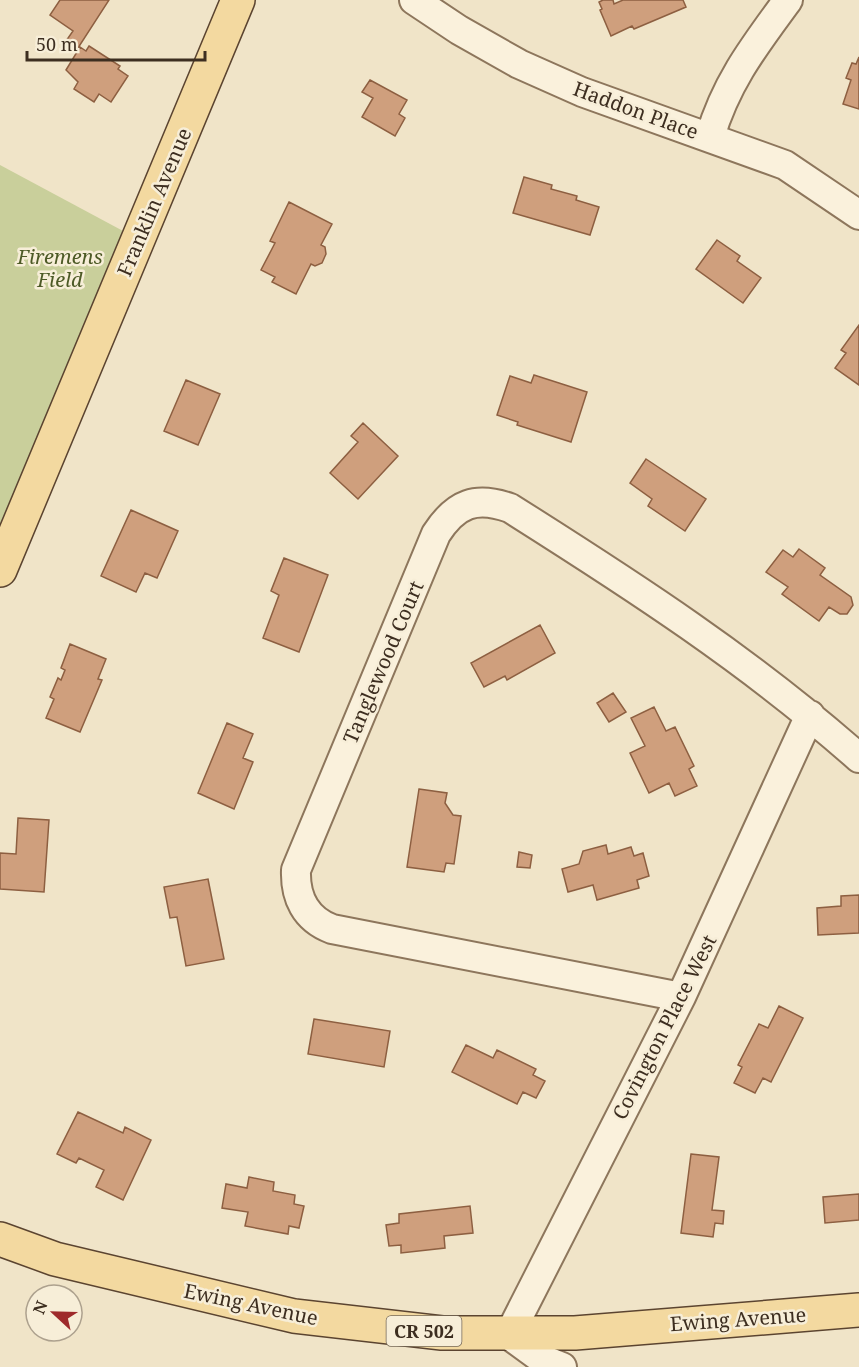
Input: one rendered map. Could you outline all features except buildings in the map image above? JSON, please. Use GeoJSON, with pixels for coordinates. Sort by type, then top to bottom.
{"type":"FeatureCollection","features":[{"type":"Feature","properties":{"kind":"main road","name":"Franklin Avenue"},"geometry":{"type":"LineString","coordinates":[[0,570],[238,0]]}},
{"type":"Feature","properties":{"kind":"main road","name":"Ewing Avenue"},"geometry":{"type":"LineString","coordinates":[[0,1239],[56,1259],[294,1316],[442,1333],[509,1335],[575,1333],[859,1310]]}},
{"type":"Feature","properties":{"kind":"street","name":"Haddon Place"},"geometry":{"type":"LineString","coordinates":[[414,0],[459,30],[530,69],[582,92],[785,165],[859,215]]}},
{"type":"Feature","properties":{"kind":"street"},"geometry":{"type":"LineString","coordinates":[[710,137],[724,94],[745,58],[788,0]]}},
{"type":"Feature","properties":{"kind":"street","name":"Tanglewood Court"},"geometry":{"type":"LineString","coordinates":[[681,997],[332,929],[309,915],[300,902],[295,886],[296,870],[436,534],[446,518],[461,507],[476,502],[493,502],[510,508],[637,588],[756,672],[859,758]]}},
{"type":"Feature","properties":{"kind":"street","name":"Covington Place West"},"geometry":{"type":"LineString","coordinates":[[509,1335],[681,997],[810,715]]}},
{"type":"Feature","properties":{"kind":"street"},"geometry":{"type":"LineString","coordinates":[[509,1335],[543,1359],[562,1367]]}},
{"type":"Feature","properties":{"kind":"green space","name":"Firemens Field"},"geometry":{"type":"Polygon","coordinates":[[[0,165],[138,239],[0,570],[0,165]]]}}]}
